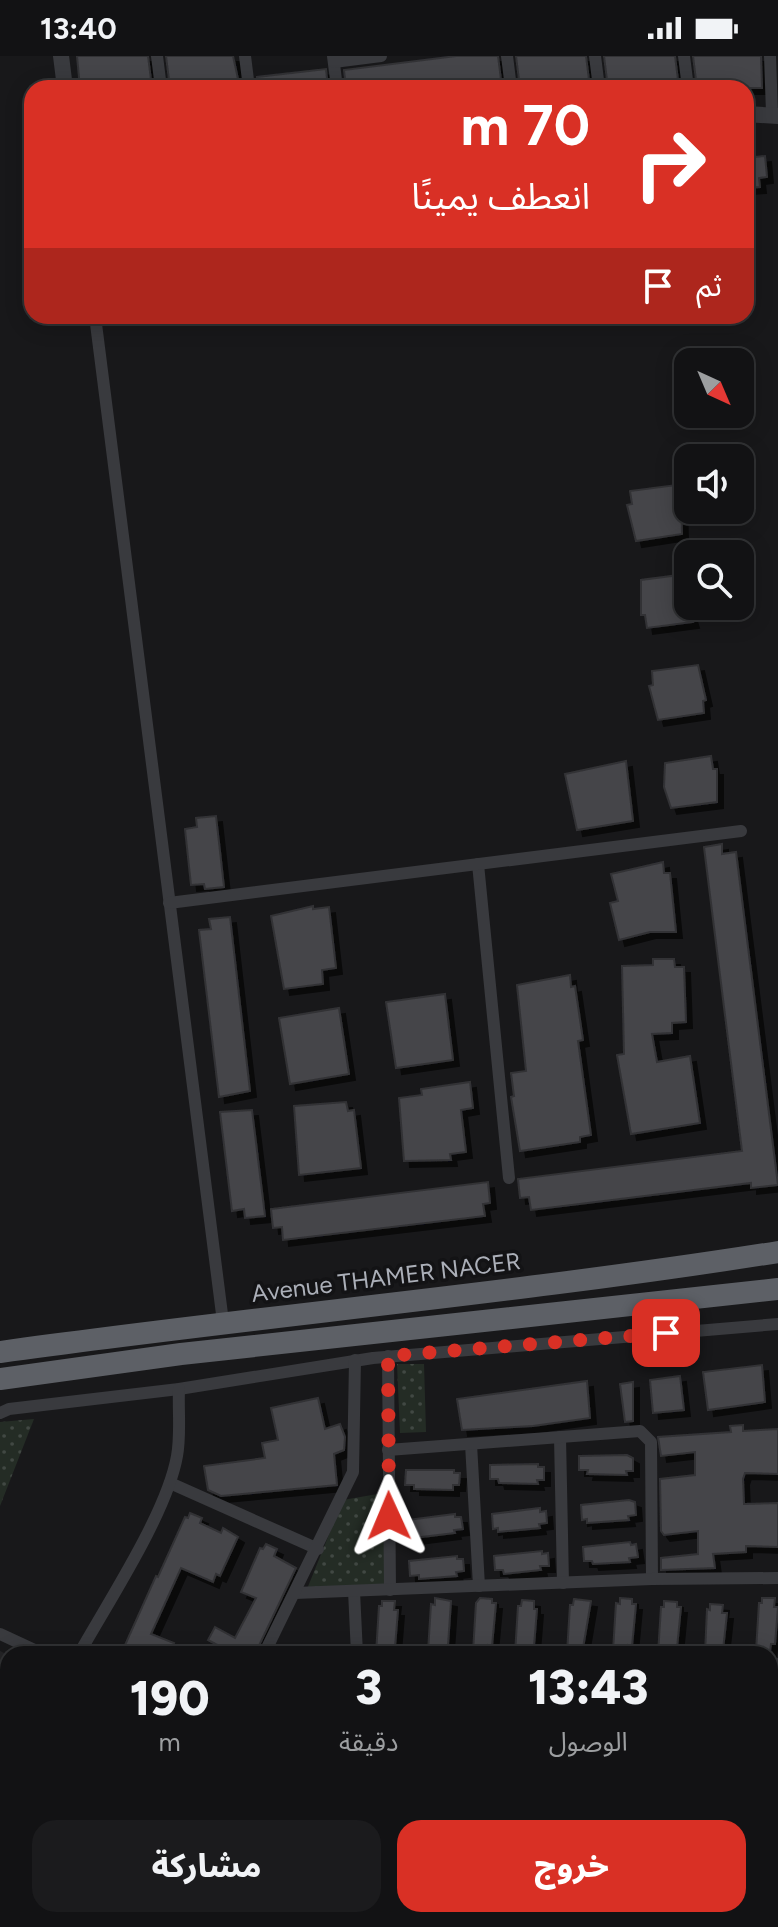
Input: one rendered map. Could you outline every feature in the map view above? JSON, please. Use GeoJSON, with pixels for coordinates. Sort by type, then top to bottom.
{"type":"FeatureCollection","features":[{"type":"Feature","properties":{"kind":"highway","name":"Avenue THAMER NACER"},"geometry":{"type":"LineString","coordinates":[[0,1352],[223,1322],[481,1293],[778,1252]]}},
{"type":"Feature","properties":{"kind":"highway"},"geometry":{"type":"LineString","coordinates":[[0,1379],[196,1352],[778,1289]]}},
{"type":"Feature","properties":{"kind":"street"},"geometry":{"type":"LineString","coordinates":[[61,56],[64,80]]}},
{"type":"Feature","properties":{"kind":"street"},"geometry":{"type":"LineString","coordinates":[[157,56],[160,80]]}},
{"type":"Feature","properties":{"kind":"street"},"geometry":{"type":"LineString","coordinates":[[245,56],[248,80]]}},
{"type":"Feature","properties":{"kind":"street"},"geometry":{"type":"LineString","coordinates":[[336,80],[334,59],[381,56]]}},
{"type":"Feature","properties":{"kind":"street"},"geometry":{"type":"LineString","coordinates":[[507,56],[510,80]]}},
{"type":"Feature","properties":{"kind":"street"},"geometry":{"type":"LineString","coordinates":[[595,56],[598,80]]}},
{"type":"Feature","properties":{"kind":"street"},"geometry":{"type":"LineString","coordinates":[[684,56],[687,80]]}},
{"type":"Feature","properties":{"kind":"street"},"geometry":{"type":"LineString","coordinates":[[754,113],[776,112],[770,56]]}},
{"type":"Feature","properties":{"kind":"street"},"geometry":{"type":"LineString","coordinates":[[96,324],[223,1322]]}},
{"type":"Feature","properties":{"kind":"street"},"geometry":{"type":"LineString","coordinates":[[169,903],[741,831]]}},
{"type":"Feature","properties":{"kind":"street"},"geometry":{"type":"LineString","coordinates":[[478,864],[509,1178]]}},
{"type":"Feature","properties":{"kind":"street"},"geometry":{"type":"LineString","coordinates":[[0,1413],[22,1407],[179,1389],[388,1356],[778,1324]]}},
{"type":"Feature","properties":{"kind":"street"},"geometry":{"type":"LineString","coordinates":[[388,1356],[390,1590]]}},
{"type":"Feature","properties":{"kind":"street"},"geometry":{"type":"LineString","coordinates":[[268,1646],[353,1472],[355,1360]]}},
{"type":"Feature","properties":{"kind":"street"},"geometry":{"type":"LineString","coordinates":[[84,1646],[127,1570],[170,1483],[177,1454],[179,1389]]}},
{"type":"Feature","properties":{"kind":"street"},"geometry":{"type":"LineString","coordinates":[[388,1450],[640,1431],[649,1437],[652,1579]]}},
{"type":"Feature","properties":{"kind":"street"},"geometry":{"type":"LineString","coordinates":[[560,1437],[563,1583]]}},
{"type":"Feature","properties":{"kind":"street"},"geometry":{"type":"LineString","coordinates":[[471,1444],[479,1586]]}},
{"type":"Feature","properties":{"kind":"street"},"geometry":{"type":"LineString","coordinates":[[170,1483],[318,1549]]}},
{"type":"Feature","properties":{"kind":"street"},"geometry":{"type":"LineString","coordinates":[[295,1593],[652,1579],[778,1578]]}},
{"type":"Feature","properties":{"kind":"street"},"geometry":{"type":"LineString","coordinates":[[354,1591],[357,1646]]}},
{"type":"Feature","properties":{"kind":"street"},"geometry":{"type":"LineString","coordinates":[[0,1634],[26,1646]]}},
{"type":"Feature","properties":{"kind":"shaded area"},"geometry":{"type":"Polygon","coordinates":[[[397,1364],[424,1364],[426,1432],[400,1433],[397,1364]]]}},
{"type":"Feature","properties":{"kind":"shaded area"},"geometry":{"type":"Polygon","coordinates":[[[34,1419],[0,1506],[0,1422],[34,1419]]]}},
{"type":"Feature","properties":{"kind":"shaded area"},"geometry":{"type":"Polygon","coordinates":[[[389,1492],[387,1586],[307,1589],[343,1500],[389,1492]]]}},
{"type":"Feature","properties":{"kind":"building"},"geometry":{"type":"Polygon","coordinates":[[[77,56],[148,56],[151,80],[79,80],[77,56]]]}},
{"type":"Feature","properties":{"kind":"building"},"geometry":{"type":"Polygon","coordinates":[[[166,56],[233,56],[238,80],[169,80],[166,56]]]}},
{"type":"Feature","properties":{"kind":"building"},"geometry":{"type":"Polygon","coordinates":[[[456,56],[498,56],[501,80],[345,80],[344,70],[456,56]]]}},
{"type":"Feature","properties":{"kind":"building"},"geometry":{"type":"Polygon","coordinates":[[[516,56],[586,56],[589,80],[519,80],[516,56]]]}},
{"type":"Feature","properties":{"kind":"building"},"geometry":{"type":"Polygon","coordinates":[[[604,56],[675,56],[678,80],[607,80],[604,56]]]}},
{"type":"Feature","properties":{"kind":"building"},"geometry":{"type":"Polygon","coordinates":[[[693,56],[761,56],[762,88],[754,88],[754,80],[696,80],[693,56]]]}},
{"type":"Feature","properties":{"kind":"building"},"geometry":{"type":"Polygon","coordinates":[[[326,69],[327,80],[257,80],[257,77],[326,69]]]}},
{"type":"Feature","properties":{"kind":"building"},"geometry":{"type":"Polygon","coordinates":[[[765,156],[767,177],[759,178],[760,187],[754,187],[754,157],[765,156]]]}},
{"type":"Feature","properties":{"kind":"building"},"geometry":{"type":"Polygon","coordinates":[[[674,485],[674,524],[682,524],[682,534],[636,541],[627,505],[632,504],[630,491],[674,485]]]}},
{"type":"Feature","properties":{"kind":"building"},"geometry":{"type":"Polygon","coordinates":[[[674,576],[674,620],[693,622],[647,628],[645,615],[641,615],[641,580],[674,576]]]}},
{"type":"Feature","properties":{"kind":"building"},"geometry":{"type":"Polygon","coordinates":[[[698,665],[706,700],[703,701],[704,713],[658,720],[649,686],[653,685],[652,671],[698,665]]]}},
{"type":"Feature","properties":{"kind":"building"},"geometry":{"type":"Polygon","coordinates":[[[711,756],[713,769],[717,769],[717,802],[671,808],[664,787],[665,763],[711,756]]]}},
{"type":"Feature","properties":{"kind":"building"},"geometry":{"type":"Polygon","coordinates":[[[626,761],[633,821],[577,830],[565,774],[626,761]]]}},
{"type":"Feature","properties":{"kind":"building"},"geometry":{"type":"Polygon","coordinates":[[[216,816],[224,887],[205,889],[204,884],[191,885],[185,829],[197,827],[196,818],[216,816]]]}},
{"type":"Feature","properties":{"kind":"building"},"geometry":{"type":"Polygon","coordinates":[[[722,844],[722,854],[736,852],[778,1185],[751,1188],[751,1183],[531,1210],[529,1197],[520,1198],[518,1179],[742,1151],[704,847],[722,844]]]}},
{"type":"Feature","properties":{"kind":"building"},"geometry":{"type":"Polygon","coordinates":[[[663,862],[664,873],[670,873],[676,932],[650,932],[619,940],[610,903],[618,901],[611,874],[663,862]]]}},
{"type":"Feature","properties":{"kind":"building"},"geometry":{"type":"Polygon","coordinates":[[[313,906],[313,909],[329,907],[336,968],[322,970],[323,984],[284,989],[271,916],[313,906]]]}},
{"type":"Feature","properties":{"kind":"building"},"geometry":{"type":"Polygon","coordinates":[[[230,917],[250,1091],[219,1097],[199,930],[211,929],[209,919],[230,917]]]}},
{"type":"Feature","properties":{"kind":"building"},"geometry":{"type":"Polygon","coordinates":[[[653,959],[674,959],[675,967],[684,967],[686,1022],[672,1023],[672,1033],[652,1034],[657,1062],[690,1056],[700,1123],[631,1134],[617,1055],[624,1054],[622,966],[653,965],[653,959]]]}},
{"type":"Feature","properties":{"kind":"building"},"geometry":{"type":"Polygon","coordinates":[[[570,975],[571,987],[575,986],[583,1040],[578,1041],[591,1135],[580,1137],[580,1142],[520,1151],[511,1097],[514,1096],[511,1073],[526,1071],[517,985],[570,975]]]}},
{"type":"Feature","properties":{"kind":"building"},"geometry":{"type":"Polygon","coordinates":[[[445,994],[453,1060],[396,1068],[386,1002],[445,994]]]}},
{"type":"Feature","properties":{"kind":"building"},"geometry":{"type":"Polygon","coordinates":[[[339,1008],[349,1074],[290,1084],[279,1018],[339,1008]]]}},
{"type":"Feature","properties":{"kind":"building"},"geometry":{"type":"Polygon","coordinates":[[[470,1082],[473,1108],[461,1110],[466,1152],[450,1154],[451,1160],[404,1161],[399,1098],[422,1095],[421,1089],[470,1082]]]}},
{"type":"Feature","properties":{"kind":"building"},"geometry":{"type":"Polygon","coordinates":[[[346,1102],[348,1111],[354,1110],[361,1168],[299,1175],[294,1106],[346,1102]]]}},
{"type":"Feature","properties":{"kind":"building"},"geometry":{"type":"Polygon","coordinates":[[[252,1110],[265,1216],[245,1218],[244,1209],[232,1211],[220,1112],[252,1110]]]}},
{"type":"Feature","properties":{"kind":"building"},"geometry":{"type":"Polygon","coordinates":[[[488,1182],[490,1203],[483,1204],[485,1216],[283,1240],[282,1227],[273,1228],[271,1209],[488,1182]]]}},
{"type":"Feature","properties":{"kind":"building"},"geometry":{"type":"Polygon","coordinates":[[[762,1365],[765,1402],[708,1410],[703,1372],[762,1365]]]}},
{"type":"Feature","properties":{"kind":"building"},"geometry":{"type":"Polygon","coordinates":[[[680,1376],[684,1410],[653,1413],[650,1380],[680,1376]]]}},
{"type":"Feature","properties":{"kind":"building"},"geometry":{"type":"Polygon","coordinates":[[[587,1381],[590,1418],[533,1426],[462,1430],[457,1399],[587,1381]]]}},
{"type":"Feature","properties":{"kind":"building"},"geometry":{"type":"Polygon","coordinates":[[[633,1382],[633,1421],[625,1422],[620,1384],[633,1382]]]}},
{"type":"Feature","properties":{"kind":"building"},"geometry":{"type":"Polygon","coordinates":[[[318,1398],[325,1429],[340,1424],[345,1437],[344,1450],[334,1454],[337,1485],[221,1496],[208,1490],[204,1466],[265,1458],[262,1443],[278,1440],[271,1408],[318,1398]]]}},
{"type":"Feature","properties":{"kind":"building"},"geometry":{"type":"Polygon","coordinates":[[[743,1425],[743,1431],[778,1429],[778,1474],[745,1473],[743,1479],[744,1504],[778,1503],[778,1547],[746,1546],[746,1552],[713,1554],[715,1568],[661,1570],[661,1558],[698,1554],[698,1531],[664,1535],[661,1531],[660,1479],[695,1475],[695,1452],[661,1456],[658,1437],[731,1432],[730,1426],[743,1425]]]}},
{"type":"Feature","properties":{"kind":"building"},"geometry":{"type":"Polygon","coordinates":[[[627,1455],[633,1458],[633,1471],[626,1471],[627,1475],[587,1474],[588,1470],[579,1470],[579,1456],[627,1455]]]}},
{"type":"Feature","properties":{"kind":"building"},"geometry":{"type":"Polygon","coordinates":[[[538,1464],[538,1467],[544,1467],[544,1480],[537,1480],[538,1484],[499,1483],[498,1479],[490,1479],[490,1465],[538,1464]]]}},
{"type":"Feature","properties":{"kind":"building"},"geometry":{"type":"Polygon","coordinates":[[[406,1470],[454,1470],[454,1473],[460,1473],[459,1485],[453,1485],[453,1490],[414,1489],[414,1485],[405,1485],[406,1470]]]}},
{"type":"Feature","properties":{"kind":"building"},"geometry":{"type":"Polygon","coordinates":[[[635,1502],[636,1515],[628,1516],[629,1520],[587,1523],[587,1519],[582,1520],[581,1505],[635,1502]]]}},
{"type":"Feature","properties":{"kind":"building"},"geometry":{"type":"Polygon","coordinates":[[[540,1508],[540,1512],[546,1511],[547,1523],[539,1524],[540,1528],[498,1532],[498,1528],[493,1529],[492,1514],[540,1508]]]}},
{"type":"Feature","properties":{"kind":"building"},"geometry":{"type":"Polygon","coordinates":[[[190,1513],[202,1518],[200,1523],[221,1533],[223,1528],[238,1537],[220,1576],[216,1574],[213,1582],[181,1568],[151,1634],[174,1643],[173,1646],[125,1646],[185,1517],[188,1518],[190,1513]]]}},
{"type":"Feature","properties":{"kind":"building"},"geometry":{"type":"Polygon","coordinates":[[[455,1514],[455,1517],[461,1517],[463,1529],[454,1530],[455,1533],[413,1538],[413,1534],[409,1534],[407,1520],[455,1514]]]}},
{"type":"Feature","properties":{"kind":"building"},"geometry":{"type":"Polygon","coordinates":[[[630,1542],[631,1545],[636,1544],[638,1557],[629,1558],[630,1562],[593,1564],[592,1561],[584,1561],[583,1547],[630,1542]]]}},
{"type":"Feature","properties":{"kind":"building"},"geometry":{"type":"Polygon","coordinates":[[[266,1544],[277,1549],[274,1556],[296,1568],[259,1646],[219,1646],[208,1640],[215,1627],[235,1638],[256,1598],[241,1592],[260,1548],[263,1549],[266,1544]]]}},
{"type":"Feature","properties":{"kind":"building"},"geometry":{"type":"Polygon","coordinates":[[[542,1551],[542,1554],[548,1553],[549,1566],[540,1566],[541,1570],[504,1574],[503,1570],[495,1570],[494,1556],[542,1551]]]}},
{"type":"Feature","properties":{"kind":"building"},"geometry":{"type":"Polygon","coordinates":[[[457,1556],[457,1559],[463,1559],[464,1571],[456,1572],[457,1576],[419,1579],[419,1575],[410,1576],[409,1561],[457,1556]]]}},
{"type":"Feature","properties":{"kind":"building"},"geometry":{"type":"Polygon","coordinates":[[[435,1598],[451,1601],[448,1645],[428,1646],[431,1604],[435,1605],[435,1598]]]}},
{"type":"Feature","properties":{"kind":"building"},"geometry":{"type":"Polygon","coordinates":[[[480,1598],[492,1599],[492,1603],[496,1603],[492,1646],[473,1646],[476,1603],[480,1598]]]}},
{"type":"Feature","properties":{"kind":"building"},"geometry":{"type":"Polygon","coordinates":[[[620,1598],[632,1599],[632,1604],[636,1604],[632,1646],[613,1646],[616,1603],[620,1604],[620,1598]]]}},
{"type":"Feature","properties":{"kind":"building"},"geometry":{"type":"Polygon","coordinates":[[[762,1598],[775,1598],[774,1607],[778,1607],[775,1644],[771,1646],[756,1646],[759,1603],[762,1603],[762,1598]]]}},
{"type":"Feature","properties":{"kind":"building"},"geometry":{"type":"Polygon","coordinates":[[[574,1599],[591,1601],[583,1646],[567,1646],[570,1605],[573,1605],[574,1599]]]}},
{"type":"Feature","properties":{"kind":"building"},"geometry":{"type":"Polygon","coordinates":[[[522,1600],[534,1601],[534,1609],[537,1609],[534,1646],[516,1646],[518,1606],[521,1606],[522,1600]]]}},
{"type":"Feature","properties":{"kind":"building"},"geometry":{"type":"Polygon","coordinates":[[[382,1601],[395,1601],[394,1610],[398,1610],[395,1646],[376,1646],[379,1606],[382,1606],[382,1601]]]}},
{"type":"Feature","properties":{"kind":"building"},"geometry":{"type":"Polygon","coordinates":[[[664,1601],[677,1602],[677,1607],[681,1607],[677,1646],[659,1646],[661,1607],[664,1607],[664,1601]]]}},
{"type":"Feature","properties":{"kind":"building"},"geometry":{"type":"Polygon","coordinates":[[[710,1604],[723,1605],[722,1613],[727,1613],[723,1646],[705,1646],[707,1609],[710,1610],[710,1604]]]}},
{"type":"Feature","properties":{"kind":"route"},"geometry":{"type":"LineString","coordinates":[[389,1516],[388,1356],[666,1333]]}}]}
